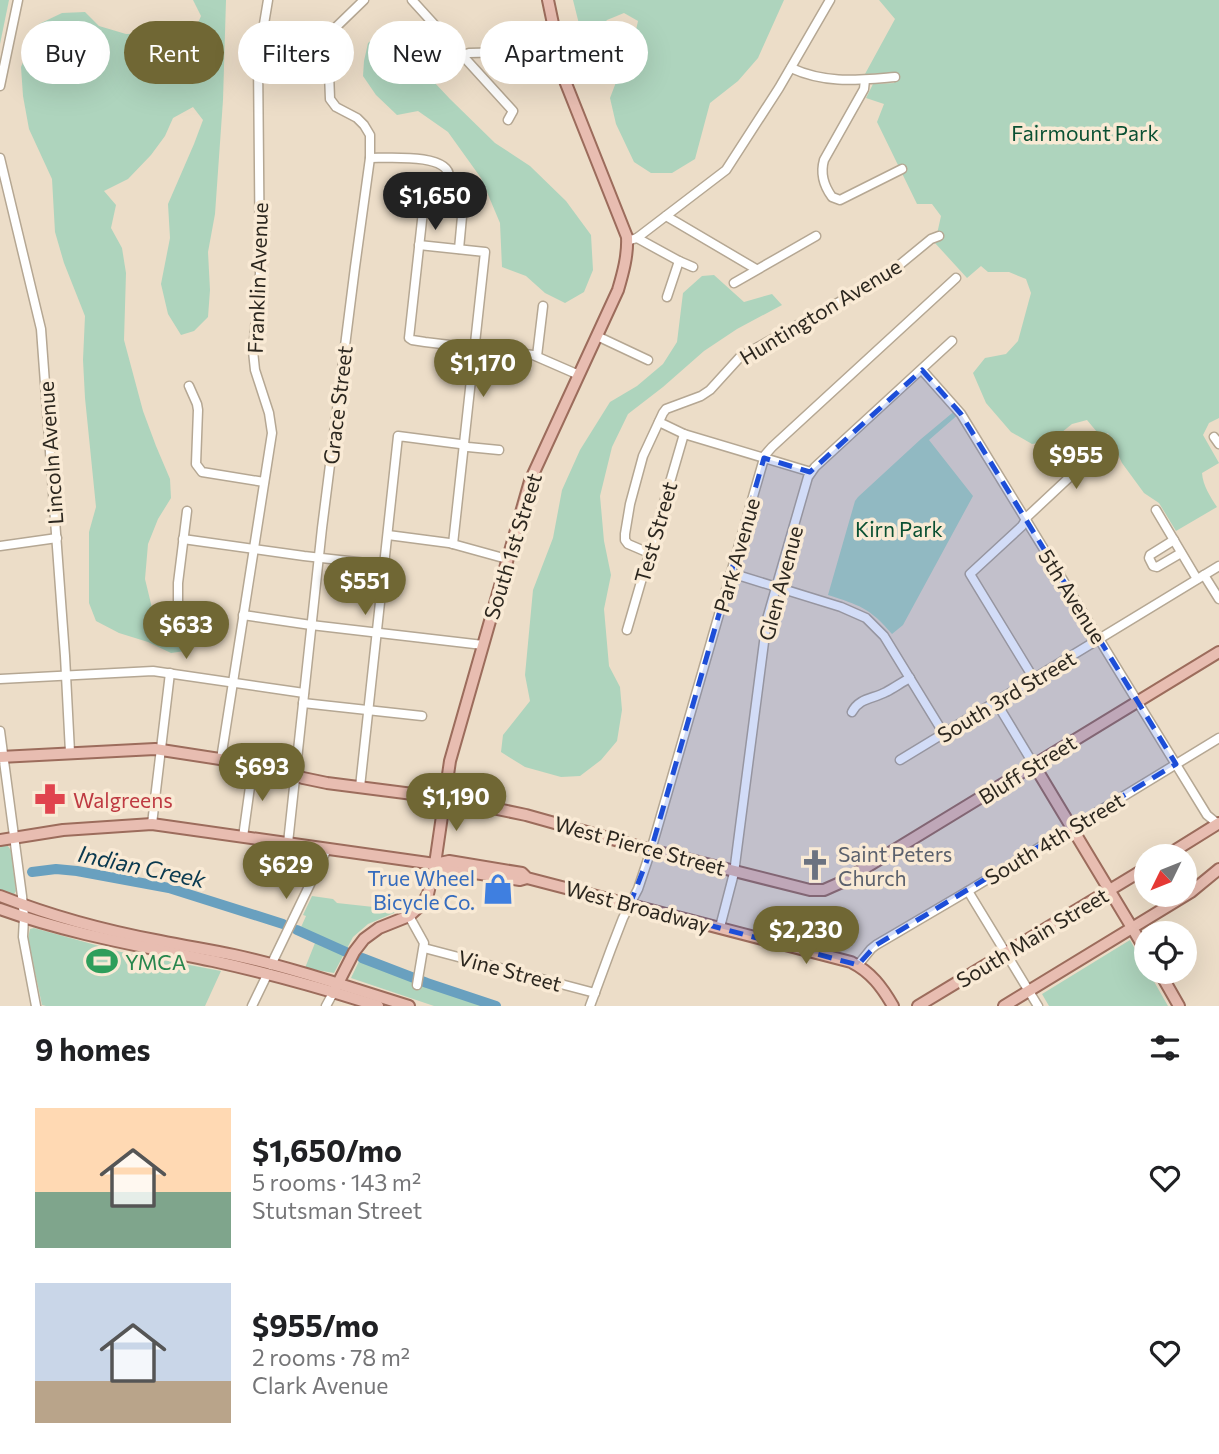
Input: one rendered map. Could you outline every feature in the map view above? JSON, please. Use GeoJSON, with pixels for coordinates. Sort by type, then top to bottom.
{"type":"FeatureCollection","features":[{"type":"Feature","properties":{"kind":"main road"},"geometry":{"type":"LineString","coordinates":[[548,0],[553,21]]}},
{"type":"Feature","properties":{"kind":"main road"},"geometry":{"type":"LineString","coordinates":[[567,84],[629,236]]}},
{"type":"Feature","properties":{"kind":"main road","name":"South 1st Street"},"geometry":{"type":"LineString","coordinates":[[410,916],[428,894],[452,754],[530,481],[618,290],[629,236]]}},
{"type":"Feature","properties":{"kind":"main road","name":"Bluff Street"},"geometry":{"type":"LineString","coordinates":[[835,886],[1219,652]]}},
{"type":"Feature","properties":{"kind":"main road","name":"West Pierce Street"},"geometry":{"type":"LineString","coordinates":[[2,757],[161,750],[285,771],[327,783],[444,798],[526,815],[651,850],[817,891],[835,886]]}},
{"type":"Feature","properties":{"kind":"main road"},"geometry":{"type":"LineString","coordinates":[[1034,765],[1134,931]]}},
{"type":"Feature","properties":{"kind":"main road","name":"West Broadway"},"geometry":{"type":"LineString","coordinates":[[14,835],[152,824],[435,864],[449,861],[522,873],[527,878],[842,959],[858,965],[877,982],[893,1006]]}},
{"type":"Feature","properties":{"kind":"main road"},"geometry":{"type":"LineString","coordinates":[[1186,844],[1219,824]]}},
{"type":"Feature","properties":{"kind":"main road"},"geometry":{"type":"LineString","coordinates":[[0,833],[14,835]]}},
{"type":"Feature","properties":{"kind":"main road"},"geometry":{"type":"LineString","coordinates":[[0,839],[14,835]]}},
{"type":"Feature","properties":{"kind":"main road"},"geometry":{"type":"LineString","coordinates":[[1004,1006],[1195,889],[1219,869]]}},
{"type":"Feature","properties":{"kind":"main road","name":"South Main Street"},"geometry":{"type":"LineString","coordinates":[[918,1006],[1134,875]]}},
{"type":"Feature","properties":{"kind":"main road"},"geometry":{"type":"LineString","coordinates":[[0,896],[226,964],[269,970],[409,1006]]}},
{"type":"Feature","properties":{"kind":"main road"},"geometry":{"type":"LineString","coordinates":[[0,909],[113,941],[179,950]]}},
{"type":"Feature","properties":{"kind":"main road"},"geometry":{"type":"LineString","coordinates":[[335,988],[359,945],[370,933],[410,916]]}},
{"type":"Feature","properties":{"kind":"main road"},"geometry":{"type":"LineString","coordinates":[[1166,984],[1179,1006]]}},
{"type":"Feature","properties":{"kind":"main road"},"geometry":{"type":"LineString","coordinates":[[335,988],[378,1006]]}},
{"type":"Feature","properties":{"kind":"main road"},"geometry":{"type":"LineString","coordinates":[[933,1006],[942,991]]}},
{"type":"Feature","properties":{"kind":"street"},"geometry":{"type":"LineString","coordinates":[[0,86],[18,0]]}},
{"type":"Feature","properties":{"kind":"street","name":"Franklin Avenue"},"geometry":{"type":"LineString","coordinates":[[221,760],[272,424],[255,370],[253,351],[260,274],[258,60],[268,0]]}},
{"type":"Feature","properties":{"kind":"street","name":"Grace Street"},"geometry":{"type":"LineString","coordinates":[[288,843],[318,558],[370,158],[370,135],[365,125],[336,107],[330,99],[328,45],[337,25],[364,0]]}},
{"type":"Feature","properties":{"kind":"street"},"geometry":{"type":"LineString","coordinates":[[412,0],[431,21]]}},
{"type":"Feature","properties":{"kind":"street"},"geometry":{"type":"LineString","coordinates":[[629,236],[666,216],[726,170],[791,68],[830,0]]}},
{"type":"Feature","properties":{"kind":"street"},"geometry":{"type":"LineString","coordinates":[[466,59],[513,111],[508,120]]}},
{"type":"Feature","properties":{"kind":"street"},"geometry":{"type":"LineString","coordinates":[[791,68],[817,78],[833,80],[894,77]]}},
{"type":"Feature","properties":{"kind":"street"},"geometry":{"type":"LineString","coordinates":[[865,80],[864,89],[822,164],[823,182],[832,197],[840,200],[902,169]]}},
{"type":"Feature","properties":{"kind":"street","name":"Lincoln Avenue"},"geometry":{"type":"LineString","coordinates":[[0,158],[41,329],[70,752]]}},
{"type":"Feature","properties":{"kind":"street"},"geometry":{"type":"LineString","coordinates":[[370,158],[431,160],[441,163],[448,170],[449,178],[426,184],[409,338],[537,356],[579,374]]}},
{"type":"Feature","properties":{"kind":"street"},"geometry":{"type":"LineString","coordinates":[[459,249],[464,195]]}},
{"type":"Feature","properties":{"kind":"street"},"geometry":{"type":"LineString","coordinates":[[666,216],[756,269]]}},
{"type":"Feature","properties":{"kind":"street"},"geometry":{"type":"LineString","coordinates":[[629,236],[693,267]]}},
{"type":"Feature","properties":{"kind":"street"},"geometry":{"type":"LineString","coordinates":[[734,283],[816,236]]}},
{"type":"Feature","properties":{"kind":"street","name":"Huntington Avenue"},"geometry":{"type":"LineString","coordinates":[[649,552],[628,544],[625,534],[639,468],[666,409],[695,399],[710,390],[740,357],[886,276],[931,239],[939,236]]}},
{"type":"Feature","properties":{"kind":"street"},"geometry":{"type":"LineString","coordinates":[[419,245],[485,252],[453,544]]}},
{"type":"Feature","properties":{"kind":"street"},"geometry":{"type":"LineString","coordinates":[[667,297],[679,261]]}},
{"type":"Feature","properties":{"kind":"street","name":"Park Avenue"},"geometry":{"type":"LineString","coordinates":[[590,1006],[651,850],[764,458],[772,447],[956,278]]}},
{"type":"Feature","properties":{"kind":"street"},"geometry":{"type":"LineString","coordinates":[[537,356],[543,306]]}},
{"type":"Feature","properties":{"kind":"street"},"geometry":{"type":"LineString","coordinates":[[597,336],[648,360]]}},
{"type":"Feature","properties":{"kind":"street","name":"Glen Avenue"},"geometry":{"type":"LineString","coordinates":[[720,928],[734,870],[765,628],[806,482],[811,472],[952,341]]}},
{"type":"Feature","properties":{"kind":"street","name":"5th Avenue"},"geometry":{"type":"LineString","coordinates":[[922,370],[961,414],[1207,815],[1219,824]]}},
{"type":"Feature","properties":{"kind":"street"},"geometry":{"type":"LineString","coordinates":[[189,386],[198,410],[196,464],[202,472],[264,482]]}},
{"type":"Feature","properties":{"kind":"street"},"geometry":{"type":"LineString","coordinates":[[659,422],[684,433],[811,472]]}},
{"type":"Feature","properties":{"kind":"street","name":"Test Street"},"geometry":{"type":"LineString","coordinates":[[627,630],[684,433]]}},
{"type":"Feature","properties":{"kind":"street"},"geometry":{"type":"LineString","coordinates":[[360,787],[398,436],[499,450]]}},
{"type":"Feature","properties":{"kind":"street"},"geometry":{"type":"LineString","coordinates":[[1034,679],[970,574],[1105,444]]}},
{"type":"Feature","properties":{"kind":"street"},"geometry":{"type":"LineString","coordinates":[[1156,510],[1181,553],[1219,599]]}},
{"type":"Feature","properties":{"kind":"street"},"geometry":{"type":"LineString","coordinates":[[178,618],[178,583],[187,511]]}},
{"type":"Feature","properties":{"kind":"street"},"geometry":{"type":"LineString","coordinates":[[388,535],[453,544],[507,559]]}},
{"type":"Feature","properties":{"kind":"street"},"geometry":{"type":"LineString","coordinates":[[0,546],[57,538]]}},
{"type":"Feature","properties":{"kind":"street"},"geometry":{"type":"LineString","coordinates":[[184,538],[384,565]]}},
{"type":"Feature","properties":{"kind":"street"},"geometry":{"type":"LineString","coordinates":[[1174,540],[1150,555],[1153,566],[1157,567],[1181,553]]}},
{"type":"Feature","properties":{"kind":"street","name":"South 3rd Street"},"geometry":{"type":"LineString","coordinates":[[900,760],[1219,566]]}},
{"type":"Feature","properties":{"kind":"street"},"geometry":{"type":"LineString","coordinates":[[731,573],[841,607],[866,618],[884,636],[944,734]]}},
{"type":"Feature","properties":{"kind":"street"},"geometry":{"type":"LineString","coordinates":[[243,615],[483,645]]}},
{"type":"Feature","properties":{"kind":"street"},"geometry":{"type":"LineString","coordinates":[[0,679],[153,671],[304,693]]}},
{"type":"Feature","properties":{"kind":"street"},"geometry":{"type":"LineString","coordinates":[[152,824],[170,673]]}},
{"type":"Feature","properties":{"kind":"street"},"geometry":{"type":"LineString","coordinates":[[852,712],[860,702],[885,692],[910,677]]}},
{"type":"Feature","properties":{"kind":"street"},"geometry":{"type":"LineString","coordinates":[[996,702],[1034,765]]}},
{"type":"Feature","properties":{"kind":"street"},"geometry":{"type":"LineString","coordinates":[[303,703],[422,716]]}},
{"type":"Feature","properties":{"kind":"street"},"geometry":{"type":"LineString","coordinates":[[0,731],[23,904],[24,944],[36,1006]]}},
{"type":"Feature","properties":{"kind":"street","name":"South 4th Street"},"geometry":{"type":"LineString","coordinates":[[858,965],[876,945],[1219,738]]}},
{"type":"Feature","properties":{"kind":"street"},"geometry":{"type":"LineString","coordinates":[[243,837],[253,765]]}},
{"type":"Feature","properties":{"kind":"street"},"geometry":{"type":"LineString","coordinates":[[251,1006],[327,849]]}},
{"type":"Feature","properties":{"kind":"street"},"geometry":{"type":"LineString","coordinates":[[968,891],[1038,1006]]}},
{"type":"Feature","properties":{"kind":"street"},"geometry":{"type":"LineString","coordinates":[[410,916],[422,937],[424,948],[418,981]]}},
{"type":"Feature","properties":{"kind":"street","name":"Vine Street"},"geometry":{"type":"LineString","coordinates":[[424,948],[595,993]]}},
{"type":"Feature","properties":{"kind":"street"},"geometry":{"type":"LineString","coordinates":[[326,1006],[335,988]]}},
{"type":"Feature","properties":{"kind":"highlighted area"},"geometry":{"type":"Polygon","coordinates":[[[922,370],[961,414],[1176,764],[876,945],[858,965],[630,904],[651,850],[764,458],[810,472],[922,370]]]}},
{"type":"Feature","properties":{"kind":"green space"},"geometry":{"type":"Polygon","coordinates":[[[0,0],[9,0],[0,44],[0,0]]]}},
{"type":"Feature","properties":{"kind":"green space"},"geometry":{"type":"Polygon","coordinates":[[[193,0],[226,0],[224,67],[224,21],[199,21],[201,16],[193,0]]]}},
{"type":"Feature","properties":{"kind":"green space"},"geometry":{"type":"Polygon","coordinates":[[[573,0],[784,0],[758,58],[738,81],[710,103],[695,159],[672,173],[651,173],[634,162],[616,124],[610,98],[615,84],[648,84],[648,21],[638,21],[624,13],[606,21],[578,21],[573,0]]]}},
{"type":"Feature","properties":{"kind":"green space","name":"Fairmount Park"},"geometry":{"type":"Polygon","coordinates":[[[879,0],[1219,0],[1219,418],[1209,423],[1203,435],[1219,463],[1202,473],[1205,487],[1217,507],[1176,531],[1159,503],[1144,493],[1122,463],[1108,433],[1102,438],[1087,420],[1072,424],[1051,441],[1032,444],[1011,432],[986,403],[973,373],[985,358],[1006,354],[1018,341],[1031,293],[1026,279],[1009,272],[988,272],[981,266],[967,278],[935,243],[941,216],[932,204],[917,204],[877,122],[884,104],[866,98],[873,84],[894,83],[898,73],[865,74],[895,19],[879,0]]]}},
{"type":"Feature","properties":{"kind":"green space"},"geometry":{"type":"Polygon","coordinates":[[[85,12],[94,21],[45,21],[62,13],[85,12]]]}},
{"type":"Feature","properties":{"kind":"green space"},"geometry":{"type":"Polygon","coordinates":[[[110,29],[124,33],[124,84],[223,84],[215,214],[208,252],[208,317],[194,331],[181,335],[168,314],[161,284],[170,238],[168,204],[203,120],[193,107],[173,118],[165,136],[151,155],[128,179],[104,191],[116,205],[111,228],[122,248],[126,273],[124,340],[143,411],[170,479],[171,498],[158,519],[148,544],[145,579],[152,608],[169,624],[193,637],[192,650],[171,653],[96,621],[89,603],[89,532],[96,507],[85,398],[85,316],[55,232],[52,179],[29,129],[23,96],[22,84],[110,84],[110,29]]]}},
{"type":"Feature","properties":{"kind":"green space"},"geometry":{"type":"Polygon","coordinates":[[[368,43],[368,83],[363,76],[368,43]]]}},
{"type":"Feature","properties":{"kind":"green space"},"geometry":{"type":"Polygon","coordinates":[[[368,84],[436,84],[495,143],[530,166],[566,201],[591,235],[593,270],[584,292],[565,303],[545,293],[526,276],[502,267],[500,223],[481,178],[448,132],[418,111],[397,115],[368,84]]]}},
{"type":"Feature","properties":{"kind":"green space"},"geometry":{"type":"Polygon","coordinates":[[[714,275],[744,302],[772,294],[782,305],[737,329],[704,351],[628,414],[612,447],[600,496],[604,541],[611,575],[604,609],[609,666],[620,687],[622,710],[617,741],[601,760],[580,776],[561,777],[525,767],[501,752],[503,735],[530,701],[525,675],[533,590],[553,538],[562,490],[580,450],[610,402],[637,386],[663,364],[677,342],[683,293],[702,276],[714,275]]]}},
{"type":"Feature","properties":{"kind":"green space","name":"Kirn Park"},"geometry":{"type":"Polygon","coordinates":[[[957,409],[960,413],[929,440],[973,496],[903,625],[892,634],[863,608],[828,595],[855,501],[957,409]]]}},
{"type":"Feature","properties":{"kind":"green space"},"geometry":{"type":"Polygon","coordinates":[[[0,845],[7,845],[11,850],[16,891],[13,896],[0,893],[0,845]]]}},
{"type":"Feature","properties":{"kind":"green space"},"geometry":{"type":"Polygon","coordinates":[[[312,896],[333,899],[337,903],[401,910],[368,924],[353,937],[334,973],[305,968],[315,943],[298,934],[312,896]]]}},
{"type":"Feature","properties":{"kind":"green space","name":"YMCA"},"geometry":{"type":"Polygon","coordinates":[[[30,929],[121,952],[221,971],[205,1006],[46,1006],[42,1005],[28,939],[30,929]]]}},
{"type":"Feature","properties":{"kind":"green space"},"geometry":{"type":"Polygon","coordinates":[[[1130,940],[1134,947],[1134,984],[1155,984],[1168,1006],[1049,1006],[1042,994],[1130,940]]]}},
{"type":"Feature","properties":{"kind":"green space"},"geometry":{"type":"Polygon","coordinates":[[[362,955],[413,979],[501,1006],[434,1006],[351,978],[362,955]]]}},
{"type":"Feature","properties":{"kind":"waterway","name":"Indian Creek"},"geometry":{"type":"LineString","coordinates":[[32,872],[56,869],[77,871],[169,888],[283,924]]}},
{"type":"Feature","properties":{"kind":"waterway","name":"Indian Creek"},"geometry":{"type":"LineString","coordinates":[[297,930],[346,952]]}},
{"type":"Feature","properties":{"kind":"waterway","name":"Indian Creek"},"geometry":{"type":"LineString","coordinates":[[362,958],[496,1006]]}},
{"type":"Feature","properties":{"kind":"place","name":"Walgreens"},"geometry":{"type":"Point","coordinates":[50,799]}},
{"type":"Feature","properties":{"kind":"place","name":"Saint Peters Church"},"geometry":{"type":"Point","coordinates":[815,865]}},
{"type":"Feature","properties":{"kind":"place","name":"True Wheel Bicycle Co."},"geometry":{"type":"Point","coordinates":[498,889]}},
{"type":"Feature","properties":{"kind":"place","name":"YMCA"},"geometry":{"type":"Point","coordinates":[102,961]}}]}
